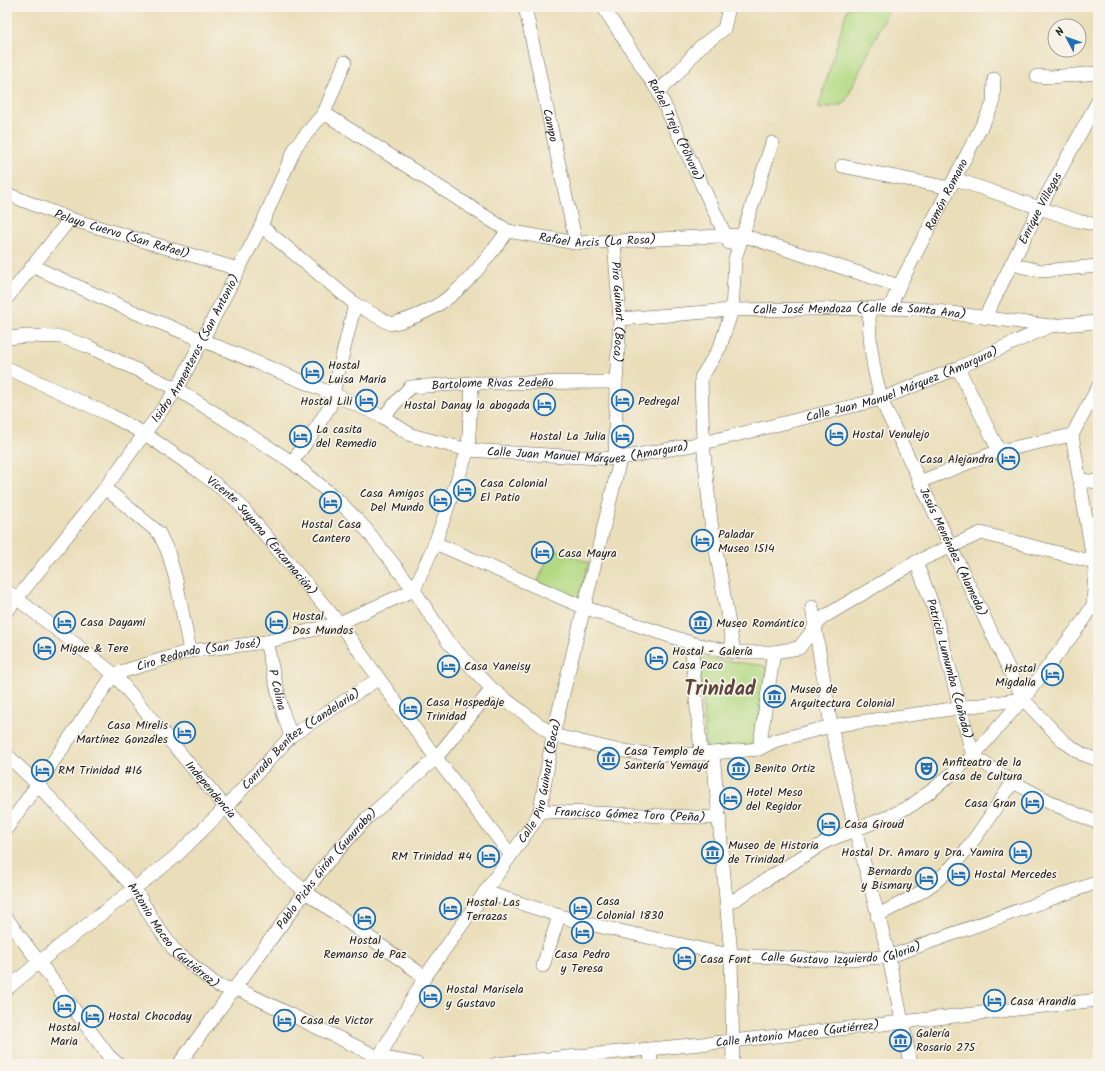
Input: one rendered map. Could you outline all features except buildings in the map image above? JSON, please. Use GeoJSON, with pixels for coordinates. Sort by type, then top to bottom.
{"type":"FeatureCollection","features":[{"type":"Feature","properties":{"kind":"street","name":"Campo"},"geometry":{"type":"LineString","coordinates":[[525,7],[576,243]]}},
{"type":"Feature","properties":{"kind":"street","name":"Rafael Trejo (Pólvora)"},"geometry":{"type":"LineString","coordinates":[[603,7],[658,91],[736,259]]}},
{"type":"Feature","properties":{"kind":"street"},"geometry":{"type":"LineString","coordinates":[[658,91],[675,76],[700,47],[724,29],[729,7]]}},
{"type":"Feature","properties":{"kind":"street","name":"Isidro Armenteros (San Antonio)"},"geometry":{"type":"LineString","coordinates":[[7,611],[12,595],[105,488],[146,434],[177,389],[261,226],[296,146],[324,113],[345,62]]}},
{"type":"Feature","properties":{"kind":"street"},"geometry":{"type":"LineString","coordinates":[[1037,76],[1050,77],[1098,73]]}},
{"type":"Feature","properties":{"kind":"street","name":"Ramón Romano"},"geometry":{"type":"LineString","coordinates":[[890,308],[899,286],[993,104],[994,79]]}},
{"type":"Feature","properties":{"kind":"street","name":"Enrique Villegas"},"geometry":{"type":"LineString","coordinates":[[985,317],[1040,209],[1097,105]]}},
{"type":"Feature","properties":{"kind":"street","name":"Rafael Arcis (La Rosa)"},"geometry":{"type":"LineString","coordinates":[[324,113],[508,231],[576,243],[742,235],[899,286]]}},
{"type":"Feature","properties":{"kind":"street"},"geometry":{"type":"LineString","coordinates":[[734,652],[711,522],[703,444],[702,378],[720,347],[732,310],[736,259],[742,235],[772,143]]}},
{"type":"Feature","properties":{"kind":"street"},"geometry":{"type":"LineString","coordinates":[[842,166],[953,184],[1078,221],[1098,224]]}},
{"type":"Feature","properties":{"kind":"street","name":"Pelayo Cuervo (San Rafael)"},"geometry":{"type":"LineString","coordinates":[[7,194],[70,220],[238,269]]}},
{"type":"Feature","properties":{"kind":"street"},"geometry":{"type":"LineString","coordinates":[[7,298],[70,220]]}},
{"type":"Feature","properties":{"kind":"street"},"geometry":{"type":"LineString","coordinates":[[261,226],[355,304],[391,324],[413,318],[459,290],[508,231]]}},
{"type":"Feature","properties":{"kind":"street","name":"Piro Guinart (Boca)"},"geometry":{"type":"LineString","coordinates":[[614,241],[620,319],[616,382]]}},
{"type":"Feature","properties":{"kind":"street"},"geometry":{"type":"LineString","coordinates":[[1011,264],[1042,271],[1098,266]]}},
{"type":"Feature","properties":{"kind":"street","name":"Calle Juan Manuel Márquez (Amargura)"},"geometry":{"type":"LineString","coordinates":[[32,266],[134,312],[333,394],[383,417],[411,435],[468,450],[617,460],[703,444],[881,399],[958,368],[1050,326]]}},
{"type":"Feature","properties":{"kind":"street"},"geometry":{"type":"LineString","coordinates":[[292,462],[330,406],[355,304]]}},
{"type":"Feature","properties":{"kind":"street","name":"Jesús Menéndez (Alameda)"},"geometry":{"type":"LineString","coordinates":[[869,308],[869,335],[881,399],[1023,699],[1063,740],[1082,754],[1098,760]]}},
{"type":"Feature","properties":{"kind":"street","name":"Calle José Mendoza (Calle de Santa Ana)"},"geometry":{"type":"LineString","coordinates":[[620,319],[732,310],[890,308],[921,309],[1050,326],[1098,322]]}},
{"type":"Feature","properties":{"kind":"street"},"geometry":{"type":"LineString","coordinates":[[7,338],[28,336],[61,337],[87,346],[177,389],[292,462],[339,501],[365,528],[414,590],[448,642],[492,689],[553,735],[616,750],[657,755],[707,754],[759,749],[774,741],[831,726],[1023,699]]}},
{"type":"Feature","properties":{"kind":"street","name":"Vicente Suyama (Encarnación)"},"geometry":{"type":"LineString","coordinates":[[7,368],[110,415],[146,434],[235,499],[339,623],[436,758],[511,855]]}},
{"type":"Feature","properties":{"kind":"street"},"geometry":{"type":"LineString","coordinates":[[958,368],[999,452]]}},
{"type":"Feature","properties":{"kind":"street"},"geometry":{"type":"LineString","coordinates":[[414,590],[436,543],[468,450],[472,382]]}},
{"type":"Feature","properties":{"kind":"street","name":"Bartolome Rivas Zedeño"},"geometry":{"type":"LineString","coordinates":[[383,417],[410,387],[472,382],[616,382]]}},
{"type":"Feature","properties":{"kind":"street","name":"Calle Piro Guinart (Boca)"},"geometry":{"type":"LineString","coordinates":[[377,1061],[425,977],[511,855],[540,811],[553,735],[617,460],[616,382]]}},
{"type":"Feature","properties":{"kind":"street"},"geometry":{"type":"LineString","coordinates":[[727,902],[736,899],[827,841],[890,816],[912,805],[973,756],[1023,699],[1089,612],[1094,597],[1096,568],[1072,435],[1098,387]]}},
{"type":"Feature","properties":{"kind":"street"},"geometry":{"type":"LineString","coordinates":[[919,482],[999,452],[1072,435]]}},
{"type":"Feature","properties":{"kind":"street"},"geometry":{"type":"LineString","coordinates":[[1080,480],[1098,482]]}},
{"type":"Feature","properties":{"kind":"street"},"geometry":{"type":"LineString","coordinates":[[105,488],[159,533],[168,552],[176,580],[190,651]]}},
{"type":"Feature","properties":{"kind":"street"},"geometry":{"type":"LineString","coordinates":[[436,543],[583,607],[691,643],[734,652],[774,652],[799,648],[822,618],[916,562],[981,533],[1096,568]]}},
{"type":"Feature","properties":{"kind":"street","name":"Patricio Lumumba (Cañada)"},"geometry":{"type":"LineString","coordinates":[[916,562],[933,606],[973,756],[1013,782],[1058,806],[1098,823]]}},
{"type":"Feature","properties":{"kind":"street","name":"Ciro Redondo (San José)"},"geometry":{"type":"LineString","coordinates":[[114,674],[190,651],[266,642],[339,623],[414,590]]}},
{"type":"Feature","properties":{"kind":"street","name":"Independencia"},"geometry":{"type":"LineString","coordinates":[[12,595],[114,674],[273,864],[306,892],[425,977]]}},
{"type":"Feature","properties":{"kind":"street"},"geometry":{"type":"LineString","coordinates":[[812,607],[831,726],[854,829],[888,957],[911,1064]]}},
{"type":"Feature","properties":{"kind":"street","name":"P Colina"},"geometry":{"type":"LineString","coordinates":[[266,642],[283,713],[291,736]]}},
{"type":"Feature","properties":{"kind":"street"},"geometry":{"type":"LineString","coordinates":[[691,643],[707,754],[720,818],[731,955],[733,1064]]}},
{"type":"Feature","properties":{"kind":"street"},"geometry":{"type":"LineString","coordinates":[[759,749],[774,652]]}},
{"type":"Feature","properties":{"kind":"street"},"geometry":{"type":"LineString","coordinates":[[7,828],[114,674]]}},
{"type":"Feature","properties":{"kind":"street","name":"Conrado Benítez (Candelaria)"},"geometry":{"type":"LineString","coordinates":[[7,989],[39,962],[174,858],[226,807],[291,736],[378,679]]}},
{"type":"Feature","properties":{"kind":"street","name":"Pablo Pichs Girón (Guaurabo)"},"geometry":{"type":"LineString","coordinates":[[179,1064],[325,865],[367,818],[436,758],[492,689]]}},
{"type":"Feature","properties":{"kind":"street","name":"Antonio Maceo (Gutiérrez)"},"geometry":{"type":"LineString","coordinates":[[7,755],[37,784],[135,889],[154,922],[174,951],[218,986],[234,989],[377,1061]]}},
{"type":"Feature","properties":{"kind":"street"},"geometry":{"type":"LineString","coordinates":[[877,916],[927,888],[941,877],[967,847],[1013,782]]}},
{"type":"Feature","properties":{"kind":"street","name":"Francisco Gómez Toro (Peña)"},"geometry":{"type":"LineString","coordinates":[[540,811],[720,818]]}},
{"type":"Feature","properties":{"kind":"street","name":"Calle Gustavo Izquierdo (Gloria)"},"geometry":{"type":"LineString","coordinates":[[485,892],[559,916],[731,955],[828,960],[888,957],[1098,882]]}},
{"type":"Feature","properties":{"kind":"street"},"geometry":{"type":"LineString","coordinates":[[543,966],[559,916]]}},
{"type":"Feature","properties":{"kind":"street"},"geometry":{"type":"LineString","coordinates":[[7,919],[108,1055],[118,1064]]}},
{"type":"Feature","properties":{"kind":"street","name":"Calle Antonio Maceo (Gutiérrez)"},"geometry":{"type":"LineString","coordinates":[[496,1064],[903,1023],[1098,1000]]}},
{"type":"Feature","properties":{"kind":"street"},"geometry":{"type":"LineString","coordinates":[[650,1049],[651,1064]]}},
{"type":"Feature","properties":{"kind":"street"},"geometry":{"type":"LineString","coordinates":[[377,1061],[417,1064]]}},
{"type":"Feature","properties":{"kind":"green space"},"geometry":{"type":"Polygon","coordinates":[[[848,7],[890,7],[844,104],[818,109],[848,7]]]}},
{"type":"Feature","properties":{"kind":"green space"},"geometry":{"type":"Polygon","coordinates":[[[552,548],[589,563],[578,598],[538,582],[552,548]]]}},
{"type":"Feature","properties":{"kind":"green space"},"geometry":{"type":"Polygon","coordinates":[[[701,657],[765,666],[767,670],[755,745],[710,750],[706,747],[699,660],[701,657]]]}},
{"type":"Feature","properties":{"kind":"place","name":"Hostal Luisa Maria"},"geometry":{"type":"Point","coordinates":[312,372]}},
{"type":"Feature","properties":{"kind":"place","name":"Hostal Lili"},"geometry":{"type":"Point","coordinates":[367,401]}},
{"type":"Feature","properties":{"kind":"place","name":"Pedregal"},"geometry":{"type":"Point","coordinates":[623,401]}},
{"type":"Feature","properties":{"kind":"place","name":"Hostal Danay la abogada"},"geometry":{"type":"Point","coordinates":[545,405]}},
{"type":"Feature","properties":{"kind":"place","name":"Hostal Venulejo"},"geometry":{"type":"Point","coordinates":[836,434]}},
{"type":"Feature","properties":{"kind":"place","name":"La casita del Remedio"},"geometry":{"type":"Point","coordinates":[300,436]}},
{"type":"Feature","properties":{"kind":"place","name":"Hostal La Julia"},"geometry":{"type":"Point","coordinates":[622,436]}},
{"type":"Feature","properties":{"kind":"place","name":"Casa Alejandra"},"geometry":{"type":"Point","coordinates":[1009,459]}},
{"type":"Feature","properties":{"kind":"place","name":"Casa Colonial El Patio"},"geometry":{"type":"Point","coordinates":[465,490]}},
{"type":"Feature","properties":{"kind":"place","name":"Casa Amigos Del Mundo"},"geometry":{"type":"Point","coordinates":[440,500]}},
{"type":"Feature","properties":{"kind":"place","name":"Hostal Casa Cantero"},"geometry":{"type":"Point","coordinates":[331,503]}},
{"type":"Feature","properties":{"kind":"place","name":"Paladar Museo 1514"},"geometry":{"type":"Point","coordinates":[703,541]}},
{"type":"Feature","properties":{"kind":"place","name":"Casa Mayra"},"geometry":{"type":"Point","coordinates":[543,553]}},
{"type":"Feature","properties":{"kind":"place","name":"Casa Dayami"},"geometry":{"type":"Point","coordinates":[64,622]}},
{"type":"Feature","properties":{"kind":"place","name":"Hostal Dos Mundos"},"geometry":{"type":"Point","coordinates":[277,623]}},
{"type":"Feature","properties":{"kind":"place","name":"Museo Romántico"},"geometry":{"type":"Point","coordinates":[700,623]}},
{"type":"Feature","properties":{"kind":"place","name":"Migue & Tere"},"geometry":{"type":"Point","coordinates":[44,648]}},
{"type":"Feature","properties":{"kind":"place","name":"Hostal - Galería Casa Paco"},"geometry":{"type":"Point","coordinates":[656,658]}},
{"type":"Feature","properties":{"kind":"place","name":"Casa Yaneisy"},"geometry":{"type":"Point","coordinates":[448,666]}},
{"type":"Feature","properties":{"kind":"place","name":"Hostal Migdalia"},"geometry":{"type":"Point","coordinates":[1052,675]}},
{"type":"Feature","properties":{"kind":"place","name":"Museo de Arquitectura Colonial"},"geometry":{"type":"Point","coordinates":[775,696]}},
{"type":"Feature","properties":{"kind":"place","name":"Casa Hospedaje Trinidad"},"geometry":{"type":"Point","coordinates":[411,709]}},
{"type":"Feature","properties":{"kind":"place","name":"Casa Mirelis Martínez Gonzáles"},"geometry":{"type":"Point","coordinates":[184,732]}},
{"type":"Feature","properties":{"kind":"place","name":"Casa Templo de Santería Yemayá"},"geometry":{"type":"Point","coordinates":[608,758]}},
{"type":"Feature","properties":{"kind":"place","name":"Benito Ortiz"},"geometry":{"type":"Point","coordinates":[738,768]}},
{"type":"Feature","properties":{"kind":"place","name":"Anfiteatro de la Casa de Cultura"},"geometry":{"type":"Point","coordinates":[926,769]}},
{"type":"Feature","properties":{"kind":"place","name":"RM Trinidad #16"},"geometry":{"type":"Point","coordinates":[43,770]}},
{"type":"Feature","properties":{"kind":"place","name":"Hotel Meso del Regidor"},"geometry":{"type":"Point","coordinates":[730,799]}},
{"type":"Feature","properties":{"kind":"place","name":"Casa Gran"},"geometry":{"type":"Point","coordinates":[1032,803]}},
{"type":"Feature","properties":{"kind":"place","name":"Casa Giroud"},"geometry":{"type":"Point","coordinates":[829,824]}},
{"type":"Feature","properties":{"kind":"place","name":"Museo de Historia de Trinidad"},"geometry":{"type":"Point","coordinates":[712,852]}},
{"type":"Feature","properties":{"kind":"place","name":"Hostal Dr. Amaro y Dra. Yamira"},"geometry":{"type":"Point","coordinates":[1020,852]}},
{"type":"Feature","properties":{"kind":"place","name":"RM Trinidad #4"},"geometry":{"type":"Point","coordinates":[488,856]}},
{"type":"Feature","properties":{"kind":"place","name":"Hostal Mercedes"},"geometry":{"type":"Point","coordinates":[958,874]}},
{"type":"Feature","properties":{"kind":"place","name":"Bernardo y Bismary"},"geometry":{"type":"Point","coordinates":[927,878]}},
{"type":"Feature","properties":{"kind":"place","name":"Casa Colonial 1830"},"geometry":{"type":"Point","coordinates":[581,908]}},
{"type":"Feature","properties":{"kind":"place","name":"Hostal Las Terrazas"},"geometry":{"type":"Point","coordinates":[450,909]}},
{"type":"Feature","properties":{"kind":"place","name":"Hostal Remanso de Paz"},"geometry":{"type":"Point","coordinates":[365,919]}},
{"type":"Feature","properties":{"kind":"place","name":"Casa Pedro y Teresa"},"geometry":{"type":"Point","coordinates":[582,933]}},
{"type":"Feature","properties":{"kind":"place","name":"Casa Font"},"geometry":{"type":"Point","coordinates":[685,959]}},
{"type":"Feature","properties":{"kind":"place","name":"Hostal Marisela y Gustavo"},"geometry":{"type":"Point","coordinates":[430,996]}},
{"type":"Feature","properties":{"kind":"place","name":"Casa Arandia"},"geometry":{"type":"Point","coordinates":[995,1001]}},
{"type":"Feature","properties":{"kind":"place","name":"Hostal Maria"},"geometry":{"type":"Point","coordinates":[64,1006]}},
{"type":"Feature","properties":{"kind":"place","name":"Hostal Chocoday"},"geometry":{"type":"Point","coordinates":[93,1016]}},
{"type":"Feature","properties":{"kind":"place","name":"Casa de Victor"},"geometry":{"type":"Point","coordinates":[285,1020]}},
{"type":"Feature","properties":{"kind":"place","name":"Galería Rosario 275"},"geometry":{"type":"Point","coordinates":[901,1040]}},
{"type":"Feature","properties":{"kind":"district","name":"Trinidad"},"geometry":{"type":"Point","coordinates":[720,690]}}]}
